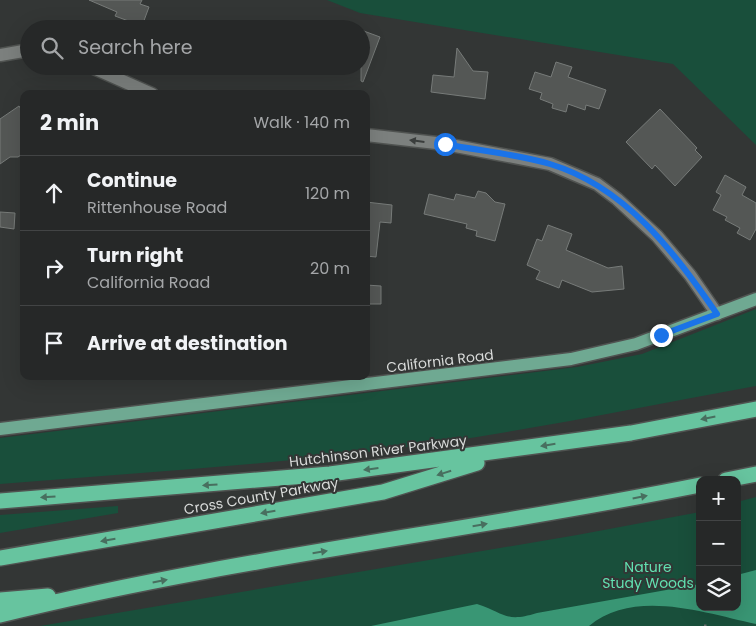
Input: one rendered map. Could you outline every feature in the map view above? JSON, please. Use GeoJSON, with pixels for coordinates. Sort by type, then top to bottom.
{"type":"FeatureCollection","features":[{"type":"Feature","properties":{"kind":"highway","name":"Hutchinson River Parkway"},"geometry":{"type":"LineString","coordinates":[[0,501],[301,478],[630,433],[756,409]]}},
{"type":"Feature","properties":{"kind":"highway","name":"Cross County Parkway"},"geometry":{"type":"LineString","coordinates":[[0,558],[383,492],[524,449]]}},
{"type":"Feature","properties":{"kind":"highway"},"geometry":{"type":"LineString","coordinates":[[741,477],[756,474]]}},
{"type":"Feature","properties":{"kind":"highway"},"geometry":{"type":"LineString","coordinates":[[0,615],[266,561],[593,506],[696,486]]}},
{"type":"Feature","properties":{"kind":"highway"},"geometry":{"type":"LineString","coordinates":[[0,600],[112,591]]}},
{"type":"Feature","properties":{"kind":"main road","name":"California Road"},"geometry":{"type":"LineString","coordinates":[[0,429],[571,359],[636,344],[756,299]]}},
{"type":"Feature","properties":{"kind":"street"},"geometry":{"type":"LineString","coordinates":[[0,55],[20,52]]}},
{"type":"Feature","properties":{"kind":"street"},"geometry":{"type":"LineString","coordinates":[[110,75],[143,90]]}},
{"type":"Feature","properties":{"kind":"street"},"geometry":{"type":"LineString","coordinates":[[370,135],[445,144],[550,164],[597,184],[618,198],[657,236],[690,275],[717,314]]}},
{"type":"Feature","properties":{"kind":"path"},"geometry":{"type":"LineString","coordinates":[[704,626],[709,626]]}},
{"type":"Feature","properties":{"kind":"green space"},"geometry":{"type":"Polygon","coordinates":[[[327,0],[756,0],[756,145],[673,64],[360,13],[327,0]]]}},
{"type":"Feature","properties":{"kind":"green space"},"geometry":{"type":"Polygon","coordinates":[[[756,309],[756,386],[547,425],[418,446],[239,465],[0,484],[0,438],[577,367],[642,354],[756,309]]]}},
{"type":"Feature","properties":{"kind":"green space","name":"Nature Study Woods"},"geometry":{"type":"Polygon","coordinates":[[[756,497],[756,626],[40,626],[577,535],[696,513],[696,611],[741,611],[741,501],[756,497]]]}},
{"type":"Feature","properties":{"kind":"green space"},"geometry":{"type":"Polygon","coordinates":[[[118,506],[118,513],[0,533],[0,515],[118,506]]]}},
{"type":"Feature","properties":{"kind":"shaded area"},"geometry":{"type":"Polygon","coordinates":[[[756,570],[756,624],[698,611],[741,611],[741,574],[756,570]]]}},
{"type":"Feature","properties":{"kind":"shaded area"},"geometry":{"type":"Polygon","coordinates":[[[696,585],[696,611],[648,606],[627,608],[607,615],[589,626],[371,626],[477,604],[511,617],[696,585]]]}},
{"type":"Feature","properties":{"kind":"building"},"geometry":{"type":"Polygon","coordinates":[[[89,0],[142,0],[140,4],[149,7],[144,20],[126,20],[115,16],[117,12],[89,0]]]}},
{"type":"Feature","properties":{"kind":"building"},"geometry":{"type":"Polygon","coordinates":[[[370,33],[380,37],[370,63],[370,33]]]}},
{"type":"Feature","properties":{"kind":"building"},"geometry":{"type":"Polygon","coordinates":[[[457,48],[473,71],[488,72],[485,99],[431,92],[433,75],[454,77],[457,48]]]}},
{"type":"Feature","properties":{"kind":"building"},"geometry":{"type":"Polygon","coordinates":[[[556,62],[572,67],[568,77],[606,90],[599,109],[586,105],[585,110],[568,104],[566,112],[552,108],[553,104],[540,99],[542,93],[529,89],[535,72],[551,77],[556,62]]]}},
{"type":"Feature","properties":{"kind":"building"},"geometry":{"type":"Polygon","coordinates":[[[361,75],[366,75],[363,82],[361,81],[361,75]]]}},
{"type":"Feature","properties":{"kind":"building"},"geometry":{"type":"Polygon","coordinates":[[[19,106],[20,156],[10,157],[0,164],[0,119],[19,106]]]}},
{"type":"Feature","properties":{"kind":"building"},"geometry":{"type":"Polygon","coordinates":[[[660,109],[697,148],[695,150],[702,157],[675,186],[655,165],[652,169],[626,142],[660,109]]]}},
{"type":"Feature","properties":{"kind":"building"},"geometry":{"type":"Polygon","coordinates":[[[725,175],[746,187],[742,195],[756,203],[756,229],[750,240],[737,233],[740,228],[725,220],[727,217],[713,210],[721,195],[716,192],[725,175]]]}},
{"type":"Feature","properties":{"kind":"building"},"geometry":{"type":"Polygon","coordinates":[[[478,191],[486,193],[495,202],[505,204],[495,241],[476,236],[477,231],[466,228],[467,224],[424,214],[429,194],[454,200],[456,194],[475,198],[478,191]]]}},
{"type":"Feature","properties":{"kind":"building"},"geometry":{"type":"Polygon","coordinates":[[[370,202],[392,205],[391,223],[380,222],[376,257],[370,256],[370,202]]]}},
{"type":"Feature","properties":{"kind":"building"},"geometry":{"type":"Polygon","coordinates":[[[0,212],[15,213],[14,229],[0,227],[0,212]]]}},
{"type":"Feature","properties":{"kind":"building"},"geometry":{"type":"Polygon","coordinates":[[[548,225],[572,234],[566,250],[608,268],[622,266],[624,289],[592,292],[562,280],[559,288],[536,279],[540,271],[527,265],[537,239],[542,241],[548,225]]]}},
{"type":"Feature","properties":{"kind":"building"},"geometry":{"type":"Polygon","coordinates":[[[370,285],[381,286],[381,304],[370,304],[370,285]]]}},
{"type":"Feature","properties":{"kind":"route"},"geometry":{"type":"LineString","coordinates":[[445,144],[550,164],[597,184],[618,198],[657,236],[690,275],[717,314],[661,335]]}}]}
